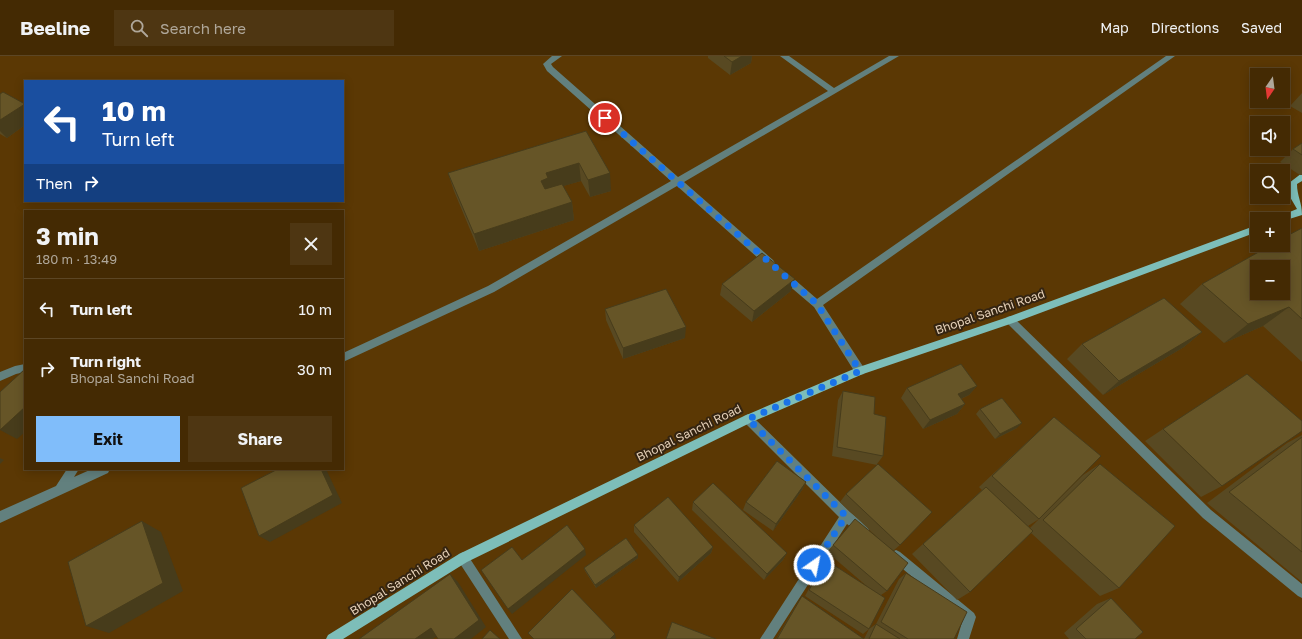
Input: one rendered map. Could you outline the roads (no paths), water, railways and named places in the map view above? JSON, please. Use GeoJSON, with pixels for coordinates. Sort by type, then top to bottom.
{"type":"FeatureCollection","features":[{"type":"Feature","properties":{"kind":"main road"},"geometry":{"type":"LineString","coordinates":[[1290,215],[1302,210],[1292,192],[1293,183],[1302,176]]}},
{"type":"Feature","properties":{"kind":"main road","name":"Bhopal Sanchi Road"},"geometry":{"type":"LineString","coordinates":[[332,639],[463,558],[748,419],[860,371],[1010,320],[1250,231]]}},
{"type":"Feature","properties":{"kind":"street"},"geometry":{"type":"LineString","coordinates":[[558,56],[550,60],[547,64],[550,69],[817,304],[860,371]]}},
{"type":"Feature","properties":{"kind":"street"},"geometry":{"type":"LineString","coordinates":[[784,56],[833,91]]}},
{"type":"Feature","properties":{"kind":"street"},"geometry":{"type":"LineString","coordinates":[[344,358],[491,289],[895,56]]}},
{"type":"Feature","properties":{"kind":"street"},"geometry":{"type":"LineString","coordinates":[[817,304],[1171,56]]}},
{"type":"Feature","properties":{"kind":"street"},"geometry":{"type":"LineString","coordinates":[[1010,320],[1208,514],[1302,592]]}},
{"type":"Feature","properties":{"kind":"street"},"geometry":{"type":"LineString","coordinates":[[0,377],[24,368]]}},
{"type":"Feature","properties":{"kind":"street"},"geometry":{"type":"LineString","coordinates":[[748,419],[846,516],[869,535]]}},
{"type":"Feature","properties":{"kind":"street"},"geometry":{"type":"LineString","coordinates":[[60,489],[72,470]]}},
{"type":"Feature","properties":{"kind":"street"},"geometry":{"type":"LineString","coordinates":[[0,517],[102,470]]}},
{"type":"Feature","properties":{"kind":"street"},"geometry":{"type":"LineString","coordinates":[[766,639],[846,516]]}},
{"type":"Feature","properties":{"kind":"street"},"geometry":{"type":"LineString","coordinates":[[887,549],[970,617],[963,639]]}},
{"type":"Feature","properties":{"kind":"street"},"geometry":{"type":"LineString","coordinates":[[463,558],[516,639]]}}]}
